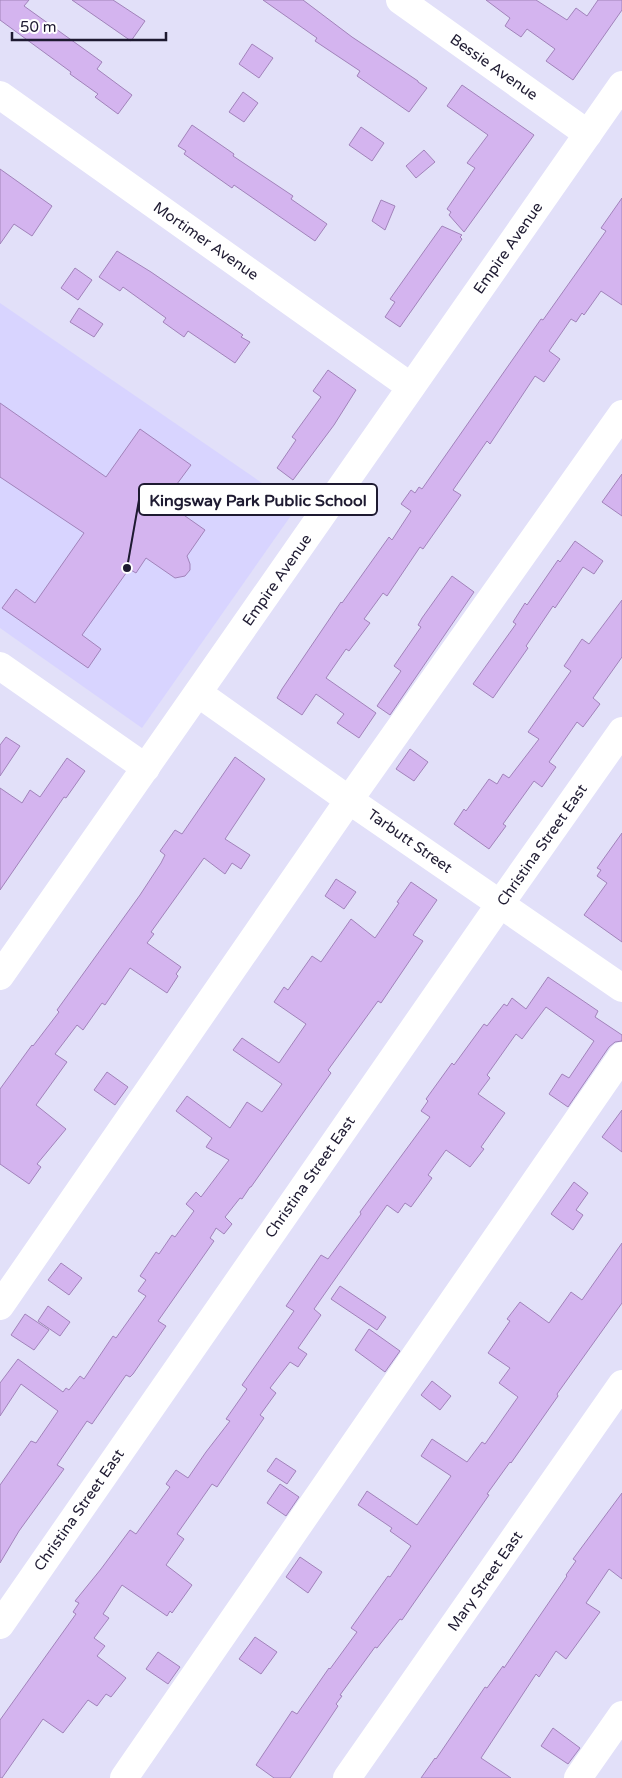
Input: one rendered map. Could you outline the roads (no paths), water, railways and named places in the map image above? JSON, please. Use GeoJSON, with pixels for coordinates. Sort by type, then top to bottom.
{"type":"FeatureCollection","features":[{"type":"Feature","properties":{"kind":"street","name":"Bessie Avenue"},"geometry":{"type":"LineString","coordinates":[[400,0],[588,134]]}},
{"type":"Feature","properties":{"kind":"street","name":"Empire Avenue"},"geometry":{"type":"LineString","coordinates":[[0,976],[622,85]]}},
{"type":"Feature","properties":{"kind":"street","name":"Mortimer Avenue"},"geometry":{"type":"LineString","coordinates":[[0,95],[411,387]]}},
{"type":"Feature","properties":{"kind":"street"},"geometry":{"type":"LineString","coordinates":[[0,1306],[349,800],[622,414]]}},
{"type":"Feature","properties":{"kind":"street"},"geometry":{"type":"LineString","coordinates":[[0,666],[146,768]]}},
{"type":"Feature","properties":{"kind":"street","name":"Tarbutt Street"},"geometry":{"type":"LineString","coordinates":[[198,693],[349,800],[622,988]]}},
{"type":"Feature","properties":{"kind":"street","name":"Christina Street East"},"geometry":{"type":"LineString","coordinates":[[0,1625],[622,731]]}},
{"type":"Feature","properties":{"kind":"street"},"geometry":{"type":"LineString","coordinates":[[124,1778],[622,1056]]}},
{"type":"Feature","properties":{"kind":"street","name":"Mary Street East"},"geometry":{"type":"LineString","coordinates":[[347,1778],[622,1384]]}},
{"type":"Feature","properties":{"kind":"street"},"geometry":{"type":"LineString","coordinates":[[578,1778],[622,1715]]}},
{"type":"Feature","properties":{"kind":"place","name":"Kingsway Park Public School"},"geometry":{"type":"Point","coordinates":[127,568]}}]}
